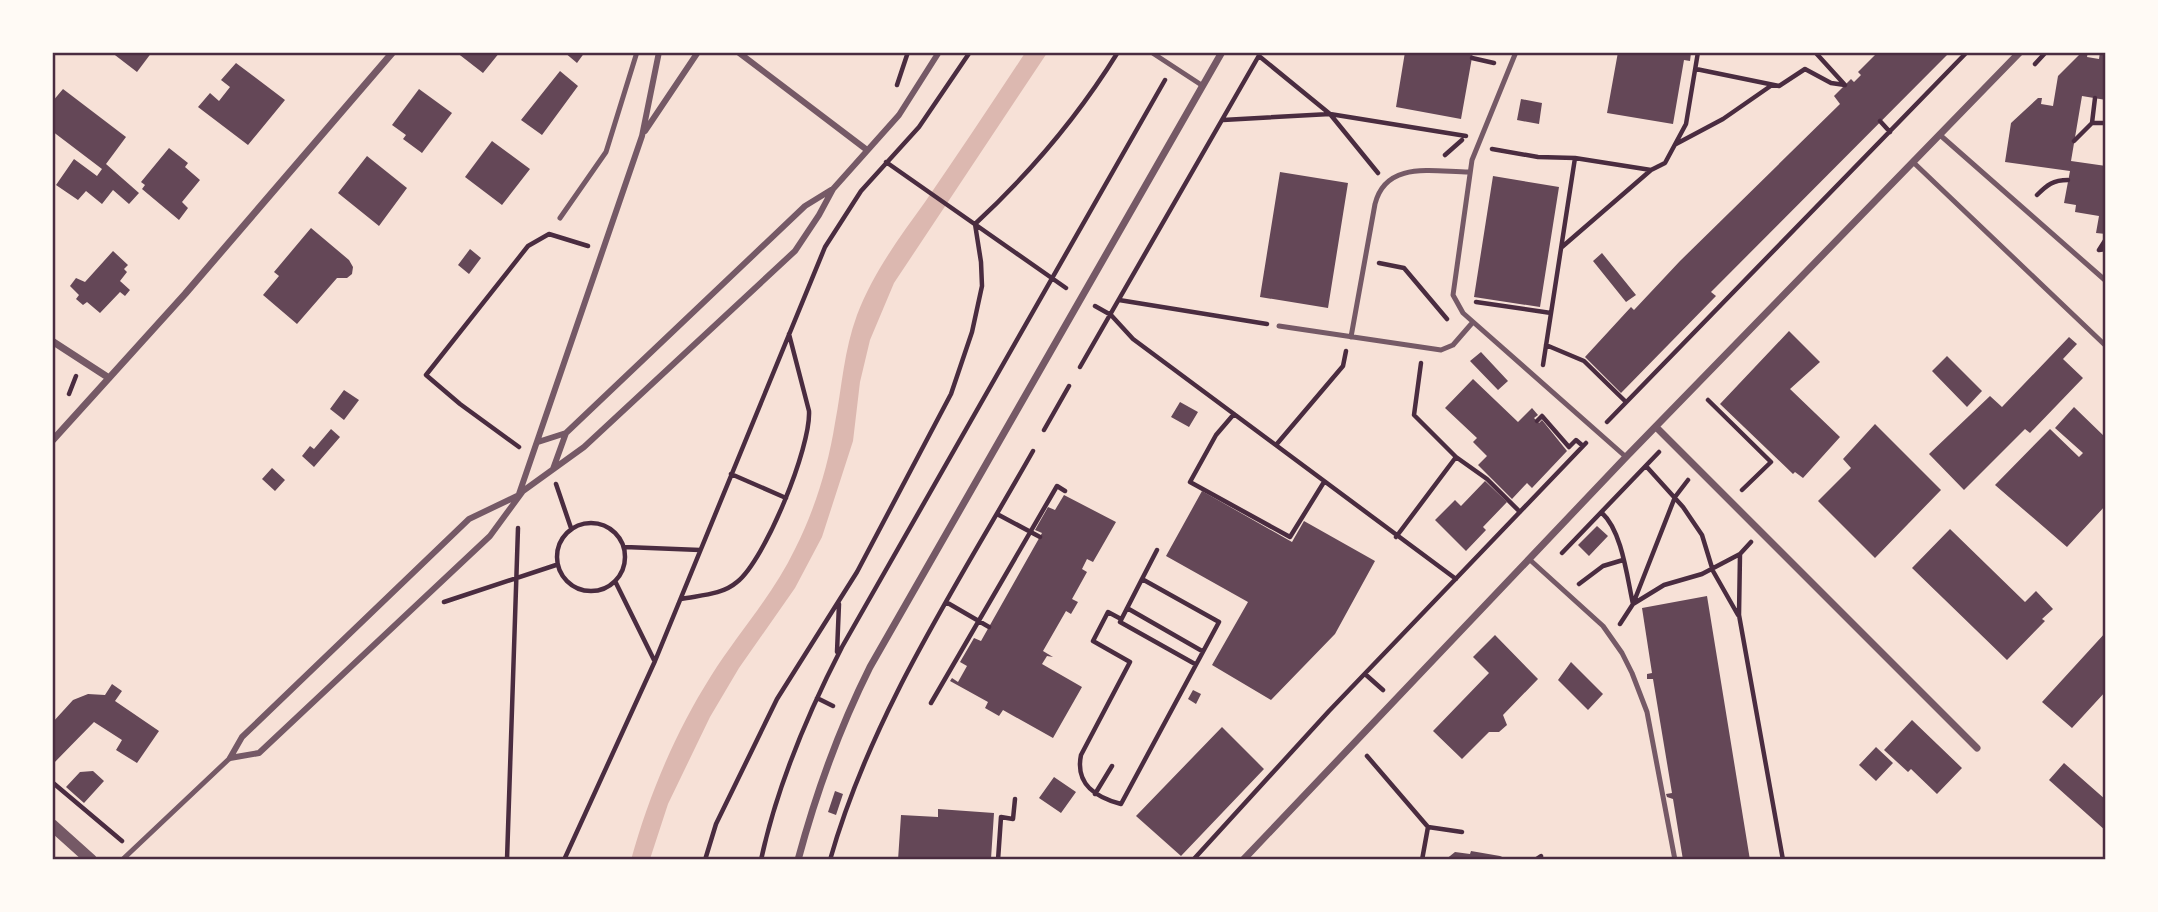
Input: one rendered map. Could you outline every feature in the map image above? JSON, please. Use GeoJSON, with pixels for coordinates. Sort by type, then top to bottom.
{"type":"FeatureCollection","features":[{"type":"Feature","properties":{"kind":"street"},"geometry":{"type":"LineString","coordinates":[[52,441],[185,294],[393,52]]}},
{"type":"Feature","properties":{"kind":"street"},"geometry":{"type":"LineString","coordinates":[[230,758],[259,753],[490,536],[518,495],[642,136],[659,52]]}},
{"type":"Feature","properties":{"kind":"street"},"geometry":{"type":"LineString","coordinates":[[642,136],[698,52]]}},
{"type":"Feature","properties":{"kind":"street"},"geometry":{"type":"LineString","coordinates":[[738,52],[867,150]]}},
{"type":"Feature","properties":{"kind":"street"},"geometry":{"type":"LineString","coordinates":[[230,758],[242,737],[470,519],[518,495],[584,447],[795,251],[833,189],[899,115],[939,52]]}},
{"type":"Feature","properties":{"kind":"street"},"geometry":{"type":"LineString","coordinates":[[798,859],[827,765],[870,667],[1222,52]]}},
{"type":"Feature","properties":{"kind":"street"},"geometry":{"type":"LineString","coordinates":[[1243,859],[1626,457],[2020,52]]}},
{"type":"Feature","properties":{"kind":"street"},"geometry":{"type":"LineString","coordinates":[[538,443],[566,433],[805,206],[833,189]]}},
{"type":"Feature","properties":{"kind":"street"},"geometry":{"type":"LineString","coordinates":[[52,341],[109,378]]}},
{"type":"Feature","properties":{"kind":"street"},"geometry":{"type":"LineString","coordinates":[[1656,426],[1977,748]]}},
{"type":"Feature","properties":{"kind":"street"},"geometry":{"type":"LineString","coordinates":[[552,471],[566,433]]}},
{"type":"Feature","properties":{"kind":"street"},"geometry":{"type":"LineString","coordinates":[[52,825],[91,859]]}},
{"type":"Feature","properties":{"kind":"lane"},"geometry":{"type":"LineString","coordinates":[[560,218],[606,152],[637,52]]}},
{"type":"Feature","properties":{"kind":"lane"},"geometry":{"type":"LineString","coordinates":[[1151,52],[1203,86]]}},
{"type":"Feature","properties":{"kind":"lane"},"geometry":{"type":"LineString","coordinates":[[1517,52],[1476,146],[1469,172],[1453,285],[1454,299],[1463,313],[1626,457]]}},
{"type":"Feature","properties":{"kind":"lane"},"geometry":{"type":"LineString","coordinates":[[1940,135],[2105,281]]}},
{"type":"Feature","properties":{"kind":"lane"},"geometry":{"type":"LineString","coordinates":[[1913,162],[2105,346]]}},
{"type":"Feature","properties":{"kind":"lane"},"geometry":{"type":"LineString","coordinates":[[1350,337],[1375,204],[1378,192],[1385,182],[1397,175],[1469,172]]}},
{"type":"Feature","properties":{"kind":"lane"},"geometry":{"type":"LineString","coordinates":[[1279,326],[1441,350],[1450,347],[1473,322]]}},
{"type":"Feature","properties":{"kind":"lane"},"geometry":{"type":"LineString","coordinates":[[1529,559],[1611,636],[1627,663],[1647,712],[1675,859]]}},
{"type":"Feature","properties":{"kind":"lane"},"geometry":{"type":"LineString","coordinates":[[122,859],[230,758]]}},
{"type":"Feature","properties":{"kind":"path"},"geometry":{"type":"LineString","coordinates":[[564,859],[655,661],[830,238],[861,191],[929,114],[970,52]]}},
{"type":"Feature","properties":{"kind":"path"},"geometry":{"type":"LineString","coordinates":[[975,224],[999,202],[1081,107],[1118,52]]}},
{"type":"Feature","properties":{"kind":"path"},"geometry":{"type":"LineString","coordinates":[[1490,72],[1498,52]]}},
{"type":"Feature","properties":{"kind":"path"},"geometry":{"type":"LineString","coordinates":[[1562,247],[1651,170],[1665,163],[1686,124],[1698,52]]}},
{"type":"Feature","properties":{"kind":"path"},"geometry":{"type":"LineString","coordinates":[[1696,69],[1779,86],[1805,69],[1831,83],[1845,85],[1815,52]]}},
{"type":"Feature","properties":{"kind":"path"},"geometry":{"type":"LineString","coordinates":[[1192,859],[1583,446],[1967,52]]}},
{"type":"Feature","properties":{"kind":"path"},"geometry":{"type":"LineString","coordinates":[[1080,368],[1260,54],[1330,114],[1385,182]]}},
{"type":"Feature","properties":{"kind":"path"},"geometry":{"type":"LineString","coordinates":[[1472,58],[1494,63]]}},
{"type":"Feature","properties":{"kind":"path"},"geometry":{"type":"LineString","coordinates":[[761,859],[786,771],[802,729],[837,656],[1173,66]]}},
{"type":"Feature","properties":{"kind":"path"},"geometry":{"type":"LineString","coordinates":[[1675,144],[1723,119],[1772,85]]}},
{"type":"Feature","properties":{"kind":"path"},"geometry":{"type":"LineString","coordinates":[[2074,141],[2092,123],[2095,98]]}},
{"type":"Feature","properties":{"kind":"path"},"geometry":{"type":"LineString","coordinates":[[1222,120],[1330,114],[1466,136],[1476,146],[1538,157],[1575,158],[1651,170]]}},
{"type":"Feature","properties":{"kind":"path"},"geometry":{"type":"LineString","coordinates":[[1880,121],[1890,132]]}},
{"type":"Feature","properties":{"kind":"path"},"geometry":{"type":"LineString","coordinates":[[2092,123],[2105,123]]}},
{"type":"Feature","properties":{"kind":"path"},"geometry":{"type":"LineString","coordinates":[[1424,172],[1466,136]]}},
{"type":"Feature","properties":{"kind":"path"},"geometry":{"type":"LineString","coordinates":[[867,150],[1066,288]]}},
{"type":"Feature","properties":{"kind":"path"},"geometry":{"type":"LineString","coordinates":[[1540,383],[1575,158]]}},
{"type":"Feature","properties":{"kind":"path"},"geometry":{"type":"LineString","coordinates":[[2036,195],[2048,184],[2057,180],[2068,180]]}},
{"type":"Feature","properties":{"kind":"path"},"geometry":{"type":"LineString","coordinates":[[705,859],[716,824],[777,699],[864,560],[951,394],[979,307],[982,286],[975,224]]}},
{"type":"Feature","properties":{"kind":"path"},"geometry":{"type":"LineString","coordinates":[[533,457],[426,376],[528,246],[549,234],[586,245],[600,254]]}},
{"type":"Feature","properties":{"kind":"path"},"geometry":{"type":"LineString","coordinates":[[2105,239],[2099,250],[2105,249]]}},
{"type":"Feature","properties":{"kind":"path"},"geometry":{"type":"LineString","coordinates":[[1454,299],[1551,313]]}},
{"type":"Feature","properties":{"kind":"path"},"geometry":{"type":"LineString","coordinates":[[1119,300],[1279,326]]}},
{"type":"Feature","properties":{"kind":"path"},"geometry":{"type":"LineString","coordinates":[[1089,302],[1111,315],[1133,339],[1456,579]]}},
{"type":"Feature","properties":{"kind":"path"},"geometry":{"type":"LineString","coordinates":[[681,599],[718,593],[742,578],[786,499],[809,421],[809,411],[789,333]]}},
{"type":"Feature","properties":{"kind":"path"},"geometry":{"type":"LineString","coordinates":[[1276,445],[1322,395],[1343,366],[1350,337]]}},
{"type":"Feature","properties":{"kind":"path"},"geometry":{"type":"LineString","coordinates":[[1546,345],[1584,361],[1626,402]]}},
{"type":"Feature","properties":{"kind":"path"},"geometry":{"type":"LineString","coordinates":[[1424,348],[1413,415],[1456,457],[1487,479],[1520,512]]}},
{"type":"Feature","properties":{"kind":"path"},"geometry":{"type":"LineString","coordinates":[[62,403],[74,386],[75,372]]}},
{"type":"Feature","properties":{"kind":"path"},"geometry":{"type":"LineString","coordinates":[[1044,430],[1069,386]]}},
{"type":"Feature","properties":{"kind":"path"},"geometry":{"type":"LineString","coordinates":[[1708,400],[1771,462],[1731,501]]}},
{"type":"Feature","properties":{"kind":"path"},"geometry":{"type":"LineString","coordinates":[[1234,414],[1216,435],[1190,482],[1290,537],[1324,482]]}},
{"type":"Feature","properties":{"kind":"path"},"geometry":{"type":"LineString","coordinates":[[1537,421],[1542,416],[1569,447],[1576,440],[1583,446]]}},
{"type":"Feature","properties":{"kind":"path"},"geometry":{"type":"LineString","coordinates":[[830,859],[868,750],[906,671],[1033,451]]}},
{"type":"Feature","properties":{"kind":"path"},"geometry":{"type":"LineString","coordinates":[[1396,537],[1456,457]]}},
{"type":"Feature","properties":{"kind":"path"},"geometry":{"type":"LineString","coordinates":[[1646,466],[1675,497],[1702,535],[1712,567],[1739,615]]}},
{"type":"Feature","properties":{"kind":"path"},"geometry":{"type":"LineString","coordinates":[[552,471],[571,528]]}},
{"type":"Feature","properties":{"kind":"path"},"geometry":{"type":"LineString","coordinates":[[731,474],[786,499]]}},
{"type":"Feature","properties":{"kind":"path"},"geometry":{"type":"LineString","coordinates":[[931,702],[1057,486],[1065,491]]}},
{"type":"Feature","properties":{"kind":"path"},"geometry":{"type":"LineString","coordinates":[[507,859],[518,495]]}},
{"type":"Feature","properties":{"kind":"path"},"geometry":{"type":"LineString","coordinates":[[1611,636],[1633,604],[1675,497]]}},
{"type":"Feature","properties":{"kind":"path"},"geometry":{"type":"LineString","coordinates":[[1602,513],[1611,521],[1633,604]]}},
{"type":"Feature","properties":{"kind":"path"},"geometry":{"type":"LineString","coordinates":[[998,514],[1040,537]]}},
{"type":"Feature","properties":{"kind":"path"},"geometry":{"type":"LineString","coordinates":[[590,523],[600,524],[618,535],[625,547],[625,564],[615,581],[606,588],[594,591],[572,585],[556,565],[558,546],[571,528],[590,523]]}},
{"type":"Feature","properties":{"kind":"path"},"geometry":{"type":"LineString","coordinates":[[1633,604],[1664,586],[1702,574],[1740,554],[1761,531]]}},
{"type":"Feature","properties":{"kind":"path"},"geometry":{"type":"LineString","coordinates":[[625,547],[700,550]]}},
{"type":"Feature","properties":{"kind":"path"},"geometry":{"type":"LineString","coordinates":[[1121,619],[1157,550]]}},
{"type":"Feature","properties":{"kind":"path"},"geometry":{"type":"LineString","coordinates":[[1740,554],[1739,615],[1783,859]]}},
{"type":"Feature","properties":{"kind":"path"},"geometry":{"type":"LineString","coordinates":[[1567,593],[1603,566],[1623,560]]}},
{"type":"Feature","properties":{"kind":"path"},"geometry":{"type":"LineString","coordinates":[[424,598],[432,606],[556,565]]}},
{"type":"Feature","properties":{"kind":"path"},"geometry":{"type":"LineString","coordinates":[[1142,579],[1219,622],[1121,804],[1095,794],[1083,782],[1079,765],[1081,755],[1130,662],[1093,641],[1108,612],[1121,619],[1120,622],[1195,664]]}},
{"type":"Feature","properties":{"kind":"path"},"geometry":{"type":"LineString","coordinates":[[615,581],[655,661]]}},
{"type":"Feature","properties":{"kind":"path"},"geometry":{"type":"LineString","coordinates":[[837,656],[840,600]]}},
{"type":"Feature","properties":{"kind":"path"},"geometry":{"type":"LineString","coordinates":[[946,602],[989,627]]}},
{"type":"Feature","properties":{"kind":"path"},"geometry":{"type":"LineString","coordinates":[[1127,608],[1202,651]]}},
{"type":"Feature","properties":{"kind":"path"},"geometry":{"type":"LineString","coordinates":[[1365,674],[1383,691]]}},
{"type":"Feature","properties":{"kind":"path"},"geometry":{"type":"LineString","coordinates":[[817,698],[833,706]]}},
{"type":"Feature","properties":{"kind":"path"},"geometry":{"type":"LineString","coordinates":[[1367,756],[1428,827],[1462,832]]}},
{"type":"Feature","properties":{"kind":"path"},"geometry":{"type":"LineString","coordinates":[[1095,794],[1112,766]]}},
{"type":"Feature","properties":{"kind":"path"},"geometry":{"type":"LineString","coordinates":[[52,782],[118,840],[138,844]]}},
{"type":"Feature","properties":{"kind":"path"},"geometry":{"type":"LineString","coordinates":[[998,859],[1001,817],[1013,819],[1015,799]]}},
{"type":"Feature","properties":{"kind":"path"},"geometry":{"type":"LineString","coordinates":[[1422,859],[1428,827]]}},
{"type":"Feature","properties":{"kind":"path"},"geometry":{"type":"LineString","coordinates":[[1535,859],[1541,856]]}},
{"type":"Feature","properties":{"kind":"shaded area"},"geometry":{"type":"Polygon","coordinates":[[[1025,53],[1047,53],[894,283],[870,340],[860,382],[853,441],[822,537],[795,588],[739,668],[710,717],[668,804],[650,859],[631,860],[655,788],[686,720],[721,660],[786,566],[809,519],[829,456],[849,341],[863,300],[887,256],[1025,53]]]}},
{"type":"Feature","properties":{"kind":"building"},"geometry":{"type":"Polygon","coordinates":[[[111,52],[152,52],[137,72],[111,52]]]}},
{"type":"Feature","properties":{"kind":"building"},"geometry":{"type":"Polygon","coordinates":[[[456,52],[500,52],[483,73],[456,52]]]}},
{"type":"Feature","properties":{"kind":"building"},"geometry":{"type":"Polygon","coordinates":[[[564,52],[585,52],[577,63],[564,52]]]}},
{"type":"Feature","properties":{"kind":"building"},"geometry":{"type":"Polygon","coordinates":[[[1405,52],[1473,52],[1461,119],[1396,107],[1405,52]]]}},
{"type":"Feature","properties":{"kind":"building"},"geometry":{"type":"Polygon","coordinates":[[[1618,52],[1691,53],[1690,61],[1684,60],[1673,124],[1607,113],[1618,52]]]}},
{"type":"Feature","properties":{"kind":"building"},"geometry":{"type":"Polygon","coordinates":[[[1878,52],[1950,52],[1711,292],[1716,296],[1621,393],[1585,357],[1631,307],[1634,310],[1680,261],[1840,104],[1834,96],[1851,79],[1854,82],[1861,75],[1858,72],[1878,52]]]}},
{"type":"Feature","properties":{"kind":"building"},"geometry":{"type":"Polygon","coordinates":[[[2082,52],[2088,52],[2087,57],[2099,59],[2100,52],[2106,52],[2106,100],[2082,96],[2071,161],[2106,166],[2106,234],[2096,233],[2099,216],[2075,212],[2076,205],[2064,203],[2070,171],[2005,162],[2011,123],[2038,98],[2042,98],[2041,104],[2053,106],[2058,76],[2082,52]]]}},
{"type":"Feature","properties":{"kind":"building"},"geometry":{"type":"Polygon","coordinates":[[[236,63],[285,100],[248,145],[198,107],[210,93],[219,101],[230,87],[221,80],[236,63]]]}},
{"type":"Feature","properties":{"kind":"building"},"geometry":{"type":"Polygon","coordinates":[[[560,71],[578,86],[542,135],[521,120],[560,71]]]}},
{"type":"Feature","properties":{"kind":"building"},"geometry":{"type":"Polygon","coordinates":[[[63,89],[126,137],[106,164],[139,193],[129,204],[113,190],[102,204],[86,191],[78,200],[56,185],[74,159],[97,176],[102,169],[52,131],[52,102],[63,89]]]}},
{"type":"Feature","properties":{"kind":"building"},"geometry":{"type":"Polygon","coordinates":[[[419,89],[452,113],[422,153],[403,139],[406,135],[392,125],[419,89]]]}},
{"type":"Feature","properties":{"kind":"building"},"geometry":{"type":"Polygon","coordinates":[[[1521,99],[1542,103],[1539,124],[1517,120],[1521,99]]]}},
{"type":"Feature","properties":{"kind":"building"},"geometry":{"type":"Polygon","coordinates":[[[492,141],[530,169],[502,205],[465,177],[492,141]]]}},
{"type":"Feature","properties":{"kind":"building"},"geometry":{"type":"Polygon","coordinates":[[[169,148],[188,163],[185,167],[200,180],[182,202],[188,208],[179,220],[142,189],[145,185],[141,182],[169,148]]]}},
{"type":"Feature","properties":{"kind":"building"},"geometry":{"type":"Polygon","coordinates":[[[367,156],[407,188],[379,226],[338,193],[367,156]]]}},
{"type":"Feature","properties":{"kind":"building"},"geometry":{"type":"Polygon","coordinates":[[[1280,172],[1348,183],[1328,308],[1260,297],[1280,172]]]}},
{"type":"Feature","properties":{"kind":"building"},"geometry":{"type":"Polygon","coordinates":[[[1493,176],[1559,187],[1540,307],[1474,297],[1493,176]]]}},
{"type":"Feature","properties":{"kind":"building"},"geometry":{"type":"Polygon","coordinates":[[[311,228],[349,260],[353,267],[352,274],[347,278],[337,278],[297,324],[263,295],[279,276],[274,272],[311,228]]]}},
{"type":"Feature","properties":{"kind":"building"},"geometry":{"type":"Polygon","coordinates":[[[470,249],[481,258],[469,274],[458,265],[470,249]]]}},
{"type":"Feature","properties":{"kind":"building"},"geometry":{"type":"Polygon","coordinates":[[[113,251],[128,265],[124,269],[127,272],[120,281],[130,290],[125,296],[120,292],[100,313],[87,302],[83,305],[76,299],[79,295],[70,286],[76,278],[85,282],[113,251]]]}},
{"type":"Feature","properties":{"kind":"building"},"geometry":{"type":"Polygon","coordinates":[[[1602,253],[1636,295],[1626,302],[1593,261],[1602,253]]]}},
{"type":"Feature","properties":{"kind":"building"},"geometry":{"type":"Polygon","coordinates":[[[1789,331],[1820,362],[1790,389],[1840,437],[1803,478],[1795,472],[1793,474],[1720,404],[1789,331]]]}},
{"type":"Feature","properties":{"kind":"building"},"geometry":{"type":"Polygon","coordinates":[[[2069,337],[2077,344],[2063,359],[2083,378],[2030,433],[2025,429],[1964,490],[1929,454],[1990,396],[2002,407],[2069,337]]]}},
{"type":"Feature","properties":{"kind":"building"},"geometry":{"type":"Polygon","coordinates":[[[1481,352],[1508,381],[1498,390],[1470,361],[1481,352]]]}},
{"type":"Feature","properties":{"kind":"building"},"geometry":{"type":"Polygon","coordinates":[[[1947,356],[1982,391],[1967,407],[1932,371],[1947,356]]]}},
{"type":"Feature","properties":{"kind":"building"},"geometry":{"type":"Polygon","coordinates":[[[1473,379],[1518,422],[1532,408],[1538,415],[1534,418],[1539,423],[1542,420],[1567,451],[1532,488],[1527,483],[1512,499],[1478,465],[1487,456],[1473,442],[1477,438],[1445,408],[1473,379]]]}},
{"type":"Feature","properties":{"kind":"building"},"geometry":{"type":"Polygon","coordinates":[[[344,390],[359,400],[344,420],[330,409],[344,390]]]}},
{"type":"Feature","properties":{"kind":"building"},"geometry":{"type":"Polygon","coordinates":[[[1180,402],[1198,412],[1189,427],[1171,417],[1180,402]]]}},
{"type":"Feature","properties":{"kind":"building"},"geometry":{"type":"Polygon","coordinates":[[[2074,407],[2106,438],[2106,505],[2067,547],[1995,485],[2050,429],[2079,457],[2083,453],[2055,428],[2074,407]]]}},
{"type":"Feature","properties":{"kind":"building"},"geometry":{"type":"Polygon","coordinates":[[[1875,424],[1941,490],[1875,558],[1818,501],[1851,468],[1843,459],[1875,424]]]}},
{"type":"Feature","properties":{"kind":"building"},"geometry":{"type":"Polygon","coordinates":[[[331,429],[340,437],[314,467],[302,456],[310,446],[314,449],[331,429]]]}},
{"type":"Feature","properties":{"kind":"building"},"geometry":{"type":"Polygon","coordinates":[[[272,468],[285,480],[275,491],[262,479],[272,468]]]}},
{"type":"Feature","properties":{"kind":"building"},"geometry":{"type":"Polygon","coordinates":[[[1485,481],[1507,502],[1483,527],[1486,530],[1466,551],[1435,520],[1455,500],[1461,506],[1485,481]]]}},
{"type":"Feature","properties":{"kind":"building"},"geometry":{"type":"Polygon","coordinates":[[[1202,491],[1292,542],[1304,521],[1375,561],[1335,634],[1271,700],[1212,665],[1248,602],[1166,556],[1202,491]]]}},
{"type":"Feature","properties":{"kind":"building"},"geometry":{"type":"Polygon","coordinates":[[[1064,495],[1116,522],[1093,562],[1087,559],[1082,569],[1087,572],[1072,599],[1078,602],[1071,614],[1066,611],[1043,651],[1053,657],[1047,656],[1042,664],[1082,687],[1053,738],[1003,710],[999,716],[985,708],[988,702],[950,681],[952,678],[958,682],[967,666],[960,662],[974,638],[981,641],[1042,533],[1035,530],[1048,507],[1055,510],[1064,495]]]}},
{"type":"Feature","properties":{"kind":"building"},"geometry":{"type":"Polygon","coordinates":[[[1597,526],[1608,536],[1589,556],[1578,545],[1597,526]]]}},
{"type":"Feature","properties":{"kind":"building"},"geometry":{"type":"Polygon","coordinates":[[[1950,529],[2025,602],[2036,591],[2053,609],[2007,660],[1912,568],[1950,529]]]}},
{"type":"Feature","properties":{"kind":"building"},"geometry":{"type":"Polygon","coordinates":[[[1707,596],[1750,860],[1683,860],[1673,799],[1666,794],[1672,793],[1653,679],[1647,679],[1647,674],[1652,673],[1642,608],[1707,596]]]}},
{"type":"Feature","properties":{"kind":"building"},"geometry":{"type":"Polygon","coordinates":[[[2106,632],[2106,691],[2072,728],[2042,702],[2106,632]]]}},
{"type":"Feature","properties":{"kind":"building"},"geometry":{"type":"Polygon","coordinates":[[[1495,635],[1538,679],[1503,715],[1507,725],[1499,732],[1489,732],[1462,759],[1433,731],[1489,673],[1473,657],[1495,635]]]}},
{"type":"Feature","properties":{"kind":"building"},"geometry":{"type":"Polygon","coordinates":[[[1571,662],[1603,694],[1588,710],[1558,680],[1571,662]]]}},
{"type":"Feature","properties":{"kind":"building"},"geometry":{"type":"Polygon","coordinates":[[[112,684],[122,691],[115,701],[159,731],[137,763],[116,750],[122,740],[94,722],[52,765],[52,723],[73,700],[88,694],[105,695],[112,684]]]}},
{"type":"Feature","properties":{"kind":"building"},"geometry":{"type":"Polygon","coordinates":[[[1193,690],[1201,694],[1196,704],[1188,699],[1193,690]]]}},
{"type":"Feature","properties":{"kind":"building"},"geometry":{"type":"Polygon","coordinates":[[[1912,720],[1962,768],[1937,794],[1911,769],[1908,772],[1884,750],[1912,720]]]}},
{"type":"Feature","properties":{"kind":"building"},"geometry":{"type":"Polygon","coordinates":[[[1222,727],[1264,769],[1181,856],[1136,816],[1222,727]]]}},
{"type":"Feature","properties":{"kind":"building"},"geometry":{"type":"Polygon","coordinates":[[[1876,747],[1893,763],[1876,781],[1859,765],[1876,747]]]}},
{"type":"Feature","properties":{"kind":"building"},"geometry":{"type":"Polygon","coordinates":[[[2064,763],[2106,800],[2106,831],[2049,780],[2064,763]]]}},
{"type":"Feature","properties":{"kind":"building"},"geometry":{"type":"Polygon","coordinates":[[[93,771],[104,781],[84,803],[66,787],[80,772],[93,771]]]}},
{"type":"Feature","properties":{"kind":"building"},"geometry":{"type":"Polygon","coordinates":[[[1054,777],[1076,792],[1061,813],[1039,798],[1054,777]]]}},
{"type":"Feature","properties":{"kind":"building"},"geometry":{"type":"Polygon","coordinates":[[[835,791],[843,794],[836,815],[828,812],[835,791]]]}},
{"type":"Feature","properties":{"kind":"building"},"geometry":{"type":"Polygon","coordinates":[[[938,809],[994,813],[991,859],[959,857],[959,860],[898,860],[901,815],[938,817],[938,809]]]}},
{"type":"Feature","properties":{"kind":"building"},"geometry":{"type":"Polygon","coordinates":[[[1471,851],[1509,860],[1445,860],[1455,852],[1470,854],[1471,851]]]}}]}
